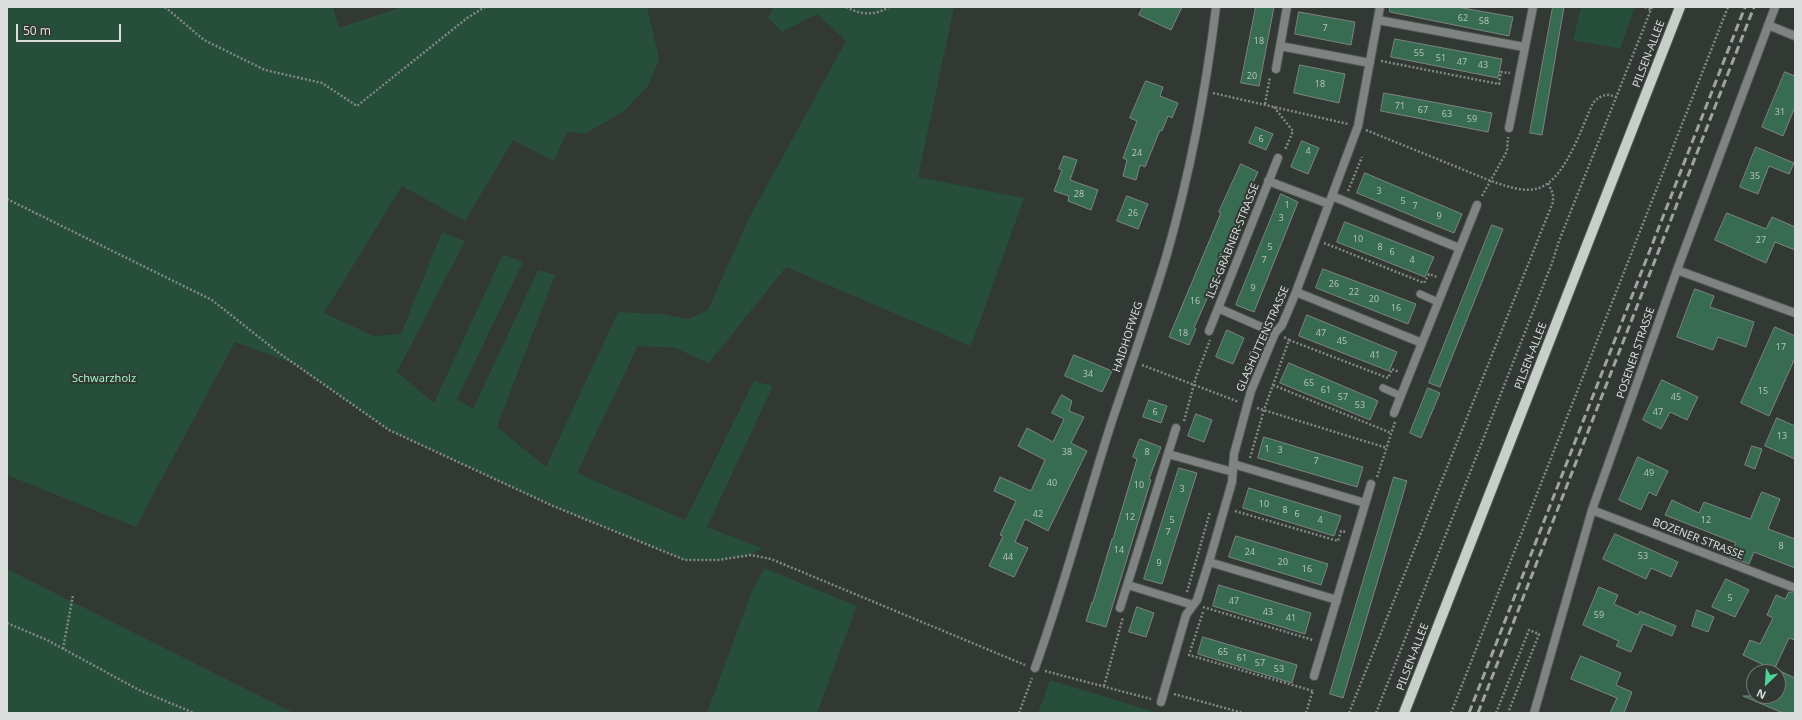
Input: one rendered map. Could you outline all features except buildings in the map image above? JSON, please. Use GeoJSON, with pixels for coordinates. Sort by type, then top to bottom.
{"type":"FeatureCollection","features":[{"type":"Feature","properties":{"kind":"main road","name":"PILSEN-ALLEE"},"geometry":{"type":"LineString","coordinates":[[1404,713],[1680,7]]}},
{"type":"Feature","properties":{"kind":"street","name":"HAIDHOFWEG"},"geometry":{"type":"LineString","coordinates":[[1035,668],[1058,605],[1096,474],[1167,253],[1194,148],[1209,67],[1216,7]]}},
{"type":"Feature","properties":{"kind":"street"},"geometry":{"type":"LineString","coordinates":[[1276,69],[1287,7]]}},
{"type":"Feature","properties":{"kind":"street","name":"GLASHÜTTENSTRASSE"},"geometry":{"type":"LineString","coordinates":[[1161,702],[1186,614],[1197,600],[1209,562],[1232,482],[1233,468],[1247,405],[1275,333],[1282,325],[1296,292],[1358,126],[1380,7]]}},
{"type":"Feature","properties":{"kind":"street"},"geometry":{"type":"LineString","coordinates":[[1509,128],[1532,7]]}},
{"type":"Feature","properties":{"kind":"street","name":"POSENER STRASSE"},"geometry":{"type":"LineString","coordinates":[[1534,713],[1592,510],[1677,270],[1775,7]]}},
{"type":"Feature","properties":{"kind":"street"},"geometry":{"type":"LineString","coordinates":[[1378,20],[1524,47]]}},
{"type":"Feature","properties":{"kind":"street"},"geometry":{"type":"LineString","coordinates":[[1768,25],[1795,36]]}},
{"type":"Feature","properties":{"kind":"street"},"geometry":{"type":"LineString","coordinates":[[1280,46],[1370,61]]}},
{"type":"Feature","properties":{"kind":"street","name":"ILSE-GRÄBNER-STRASSE"},"geometry":{"type":"LineString","coordinates":[[1209,331],[1278,158]]}},
{"type":"Feature","properties":{"kind":"street","name":"ILSE-GRÄBNER-STRASSE"},"geometry":{"type":"LineString","coordinates":[[1268,181],[1329,204]]}},
{"type":"Feature","properties":{"kind":"street"},"geometry":{"type":"LineString","coordinates":[[1332,196],[1459,248]]}},
{"type":"Feature","properties":{"kind":"street"},"geometry":{"type":"LineString","coordinates":[[1394,413],[1477,205]]}},
{"type":"Feature","properties":{"kind":"street"},"geometry":{"type":"LineString","coordinates":[[1677,270],[1795,313]]}},
{"type":"Feature","properties":{"kind":"street"},"geometry":{"type":"LineString","coordinates":[[1296,292],[1422,343]]}},
{"type":"Feature","properties":{"kind":"street","name":"ILSE-GRÄBNER-STRASSE"},"geometry":{"type":"LineString","coordinates":[[1218,308],[1275,333]]}},
{"type":"Feature","properties":{"kind":"street"},"geometry":{"type":"LineString","coordinates":[[1120,608],[1176,428]]}},
{"type":"Feature","properties":{"kind":"street"},"geometry":{"type":"LineString","coordinates":[[1168,454],[1233,468],[1246,468],[1365,503]]}},
{"type":"Feature","properties":{"kind":"street"},"geometry":{"type":"LineString","coordinates":[[1314,676],[1371,484]]}},
{"type":"Feature","properties":{"kind":"street","name":"BOZENER STRASSE"},"geometry":{"type":"LineString","coordinates":[[1592,510],[1795,588]]}},
{"type":"Feature","properties":{"kind":"street"},"geometry":{"type":"LineString","coordinates":[[1209,562],[1337,600]]}},
{"type":"Feature","properties":{"kind":"street"},"geometry":{"type":"LineString","coordinates":[[1128,585],[1194,605]]}},
{"type":"Feature","properties":{"kind":"lane"},"geometry":{"type":"LineString","coordinates":[[1420,294],[1438,302]]}},
{"type":"Feature","properties":{"kind":"lane"},"geometry":{"type":"LineString","coordinates":[[1382,388],[1401,396]]}},
{"type":"Feature","properties":{"kind":"path"},"geometry":{"type":"LineString","coordinates":[[165,7],[204,40],[265,70],[322,83],[357,106],[467,18],[485,7]]}},
{"type":"Feature","properties":{"kind":"path"},"geometry":{"type":"LineString","coordinates":[[846,7],[856,13],[870,14],[889,7]]}},
{"type":"Feature","properties":{"kind":"path"},"geometry":{"type":"LineString","coordinates":[[1376,713],[1552,263],[1559,241],[1652,8],[1645,7]]}},
{"type":"Feature","properties":{"kind":"path"},"geometry":{"type":"LineString","coordinates":[[1451,713],[1728,7]]}},
{"type":"Feature","properties":{"kind":"path"},"geometry":{"type":"LineString","coordinates":[[1370,61],[1499,84],[1501,72]]}},
{"type":"Feature","properties":{"kind":"path"},"geometry":{"type":"LineString","coordinates":[[1265,104],[1272,68],[1276,69]]}},
{"type":"Feature","properties":{"kind":"path"},"geometry":{"type":"LineString","coordinates":[[1491,181],[1509,187],[1530,189],[1539,188],[1548,183],[1561,170],[1593,103],[1599,97],[1610,94],[1616,97]]}},
{"type":"Feature","properties":{"kind":"path"},"geometry":{"type":"LineString","coordinates":[[1274,106],[1293,132],[1283,155],[1278,158]]}},
{"type":"Feature","properties":{"kind":"path"},"geometry":{"type":"LineString","coordinates":[[1477,205],[1507,151],[1509,128]]}},
{"type":"Feature","properties":{"kind":"path"},"geometry":{"type":"LineString","coordinates":[[1344,201],[1362,157]]}},
{"type":"Feature","properties":{"kind":"path"},"geometry":{"type":"LineString","coordinates":[[1349,713],[1553,202],[1553,194],[1548,183]]}},
{"type":"Feature","properties":{"kind":"path"},"geometry":{"type":"LineString","coordinates":[[7,199],[212,300],[279,353],[389,430],[553,506],[685,560],[718,560],[751,555],[772,559],[1008,659],[1035,668],[1161,702]]}},
{"type":"Feature","properties":{"kind":"path"},"geometry":{"type":"LineString","coordinates":[[1316,239],[1424,283],[1429,274],[1446,281]]}},
{"type":"Feature","properties":{"kind":"path"},"geometry":{"type":"LineString","coordinates":[[1176,428],[1181,430],[1194,385],[1213,332],[1209,331]]}},
{"type":"Feature","properties":{"kind":"path"},"geometry":{"type":"LineString","coordinates":[[1275,333],[1289,340],[1388,378],[1392,369],[1409,376]]}},
{"type":"Feature","properties":{"kind":"path"},"geometry":{"type":"LineString","coordinates":[[1246,468],[1264,410],[1289,340]]}},
{"type":"Feature","properties":{"kind":"path"},"geometry":{"type":"LineString","coordinates":[[1132,362],[1247,405],[1387,448]]}},
{"type":"Feature","properties":{"kind":"path"},"geometry":{"type":"LineString","coordinates":[[1273,385],[1391,433]]}},
{"type":"Feature","properties":{"kind":"path"},"geometry":{"type":"LineString","coordinates":[[1371,484],[1376,481],[1387,448],[1396,420],[1394,413]]}},
{"type":"Feature","properties":{"kind":"path"},"geometry":{"type":"LineString","coordinates":[[1184,602],[1212,506]]}},
{"type":"Feature","properties":{"kind":"path"},"geometry":{"type":"LineString","coordinates":[[1224,508],[1338,541],[1341,530]]}},
{"type":"Feature","properties":{"kind":"path"},"geometry":{"type":"LineString","coordinates":[[63,649],[73,595]]}},
{"type":"Feature","properties":{"kind":"path"},"geometry":{"type":"LineString","coordinates":[[1194,605],[1324,643]]}},
{"type":"Feature","properties":{"kind":"path"},"geometry":{"type":"LineString","coordinates":[[1204,607],[1189,655],[1313,691]]}},
{"type":"Feature","properties":{"kind":"path"},"geometry":{"type":"LineString","coordinates":[[1104,686],[1125,610],[1120,608]]}},
{"type":"Feature","properties":{"kind":"path"},"geometry":{"type":"LineString","coordinates":[[7,623],[63,649],[139,690],[194,713]]}},
{"type":"Feature","properties":{"kind":"path"},"geometry":{"type":"LineString","coordinates":[[1496,713],[1529,630],[1539,634],[1508,713]]}},
{"type":"Feature","properties":{"kind":"path"},"geometry":{"type":"LineString","coordinates":[[1020,713],[1035,668]]}},
{"type":"Feature","properties":{"kind":"path"},"geometry":{"type":"LineString","coordinates":[[1306,713],[1317,678],[1314,676]]}},
{"type":"Feature","properties":{"kind":"path"},"geometry":{"type":"LineString","coordinates":[[1164,692],[1243,713]]}},
{"type":"Feature","properties":{"kind":"green space","name":"Schwarzholz"},"geometry":{"type":"Polygon","coordinates":[[[7,7],[333,7],[339,28],[402,7],[647,7],[659,59],[648,86],[624,111],[585,134],[567,132],[554,161],[513,140],[465,221],[402,186],[324,313],[374,336],[401,334],[442,232],[465,241],[397,372],[434,403],[503,254],[523,262],[457,399],[473,409],[538,270],[555,275],[497,427],[546,467],[618,312],[664,314],[688,319],[708,310],[749,218],[846,41],[817,14],[782,32],[768,18],[773,7],[954,7],[918,177],[1024,198],[971,346],[786,267],[709,363],[675,348],[638,346],[577,473],[685,520],[754,381],[773,386],[707,527],[762,548],[751,555],[718,560],[685,560],[553,506],[389,430],[294,364],[235,342],[136,527],[7,475],[7,7]]]}},
{"type":"Feature","properties":{"kind":"green space"},"geometry":{"type":"Polygon","coordinates":[[[1581,7],[1635,7],[1620,49],[1573,40],[1581,7]]]}},
{"type":"Feature","properties":{"kind":"green space"},"geometry":{"type":"Polygon","coordinates":[[[764,568],[857,606],[817,713],[707,713],[752,591],[764,568]]]}},
{"type":"Feature","properties":{"kind":"green space"},"geometry":{"type":"Polygon","coordinates":[[[7,569],[294,713],[7,713],[7,569]]]}},
{"type":"Feature","properties":{"kind":"green space"},"geometry":{"type":"Polygon","coordinates":[[[1050,680],[1158,713],[1038,713],[1050,680]]]}},
{"type":"Feature","properties":{"kind":"railway"},"geometry":{"type":"LineString","coordinates":[[1469,713],[1745,7]]}},
{"type":"Feature","properties":{"kind":"railway"},"geometry":{"type":"LineString","coordinates":[[1478,713],[1754,7]]}}]}
